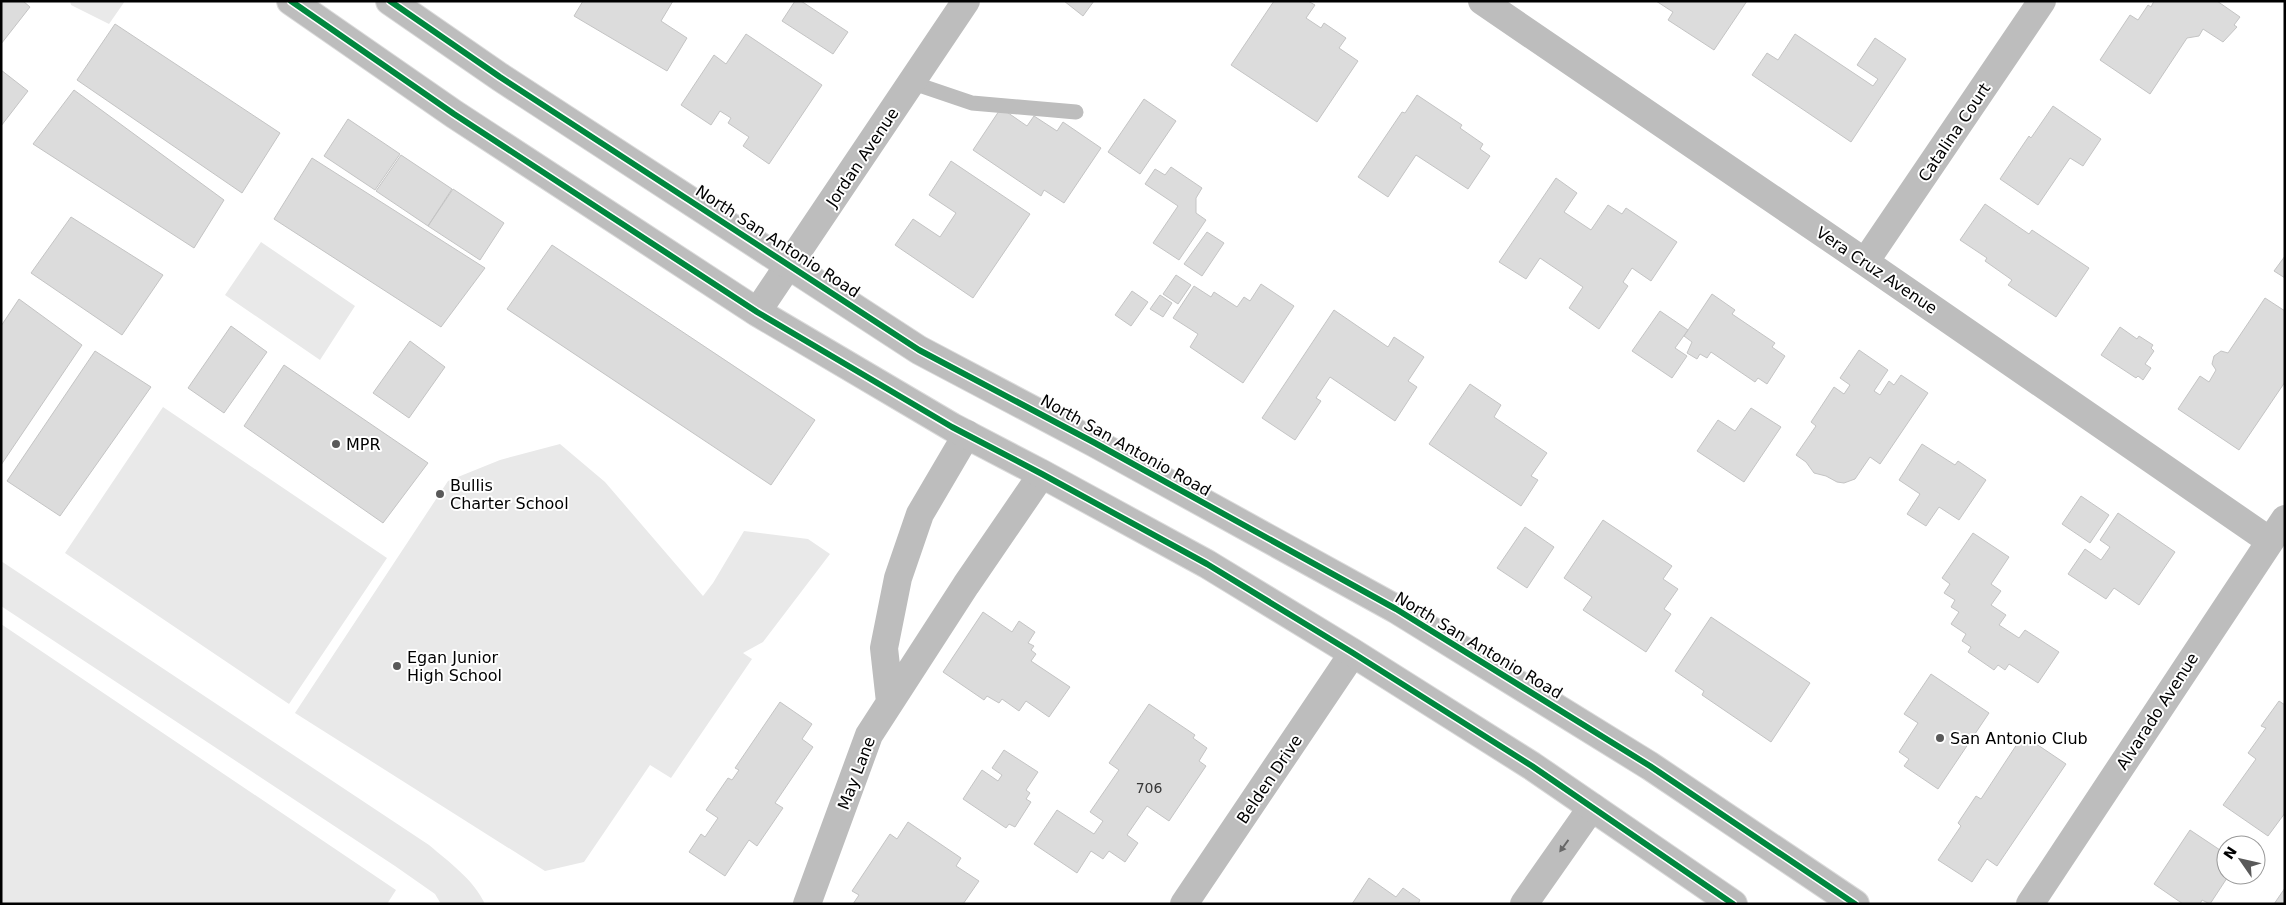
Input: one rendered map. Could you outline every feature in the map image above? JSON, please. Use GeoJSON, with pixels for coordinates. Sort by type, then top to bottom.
{"type":"FeatureCollection","features":[{"type":"Feature","properties":{"kind":"main road"},"geometry":{"type":"LineString","coordinates":[[291,1],[454,114],[757,312],[967,434],[1207,564],[1532,766],[1733,904]]}},
{"type":"Feature","properties":{"kind":"main road","name":"North San Antonio Road"},"geometry":{"type":"LineString","coordinates":[[390,1],[500,77],[920,350],[1095,443],[1396,610],[1650,766],[1855,904]]}},
{"type":"Feature","properties":{"kind":"main road","name":"Jordan Avenue"},"geometry":{"type":"LineString","coordinates":[[757,312],[966,1]]}},
{"type":"Feature","properties":{"kind":"main road","name":"Vera Cruz Avenue"},"geometry":{"type":"LineString","coordinates":[[1482,1],[1865,262],[2277,530]]}},
{"type":"Feature","properties":{"kind":"main road","name":"Catalina Court"},"geometry":{"type":"LineString","coordinates":[[1865,262],[2042,1]]}},
{"type":"Feature","properties":{"kind":"main road"},"geometry":{"type":"LineString","coordinates":[[890,702],[884,648],[898,578],[920,514],[967,434]]}},
{"type":"Feature","properties":{"kind":"main road","name":"May Lane"},"geometry":{"type":"LineString","coordinates":[[807,904],[869,735],[1042,474]]}},
{"type":"Feature","properties":{"kind":"main road","name":"Alvarado Avenue"},"geometry":{"type":"LineString","coordinates":[[2030,904],[2277,530]]}},
{"type":"Feature","properties":{"kind":"main road"},"geometry":{"type":"LineString","coordinates":[[888,632],[924,651]]}},
{"type":"Feature","properties":{"kind":"main road","name":"Belden Drive"},"geometry":{"type":"LineString","coordinates":[[1184,904],[1353,653]]}},
{"type":"Feature","properties":{"kind":"main road"},"geometry":{"type":"LineString","coordinates":[[1524,904],[1592,806]]}},
{"type":"Feature","properties":{"kind":"lane"},"geometry":{"type":"LineString","coordinates":[[913,82],[972,103],[1076,112]]}},
{"type":"Feature","properties":{"kind":"shaded area"},"geometry":{"type":"Polygon","coordinates":[[[70,1],[125,1],[109,24],[71,5],[70,1]]]}},
{"type":"Feature","properties":{"kind":"shaded area"},"geometry":{"type":"Polygon","coordinates":[[[261,242],[355,306],[320,360],[225,295],[261,242]]]}},
{"type":"Feature","properties":{"kind":"shaded area"},"geometry":{"type":"Polygon","coordinates":[[[163,407],[387,558],[289,704],[65,553],[163,407]]]}},
{"type":"Feature","properties":{"kind":"shaded area"},"geometry":{"type":"Polygon","coordinates":[[[560,444],[605,482],[703,596],[713,583],[744,531],[808,539],[830,554],[763,642],[743,653],[752,659],[671,778],[650,765],[584,862],[545,871],[295,713],[448,481],[500,460],[560,444]]]}},
{"type":"Feature","properties":{"kind":"shaded area"},"geometry":{"type":"Polygon","coordinates":[[[1,561],[429,845],[468,879],[485,904],[441,904],[435,894],[395,866],[1,606],[1,561]]]}},
{"type":"Feature","properties":{"kind":"shaded area"},"geometry":{"type":"Polygon","coordinates":[[[1,624],[396,890],[387,904],[1,904],[1,624]]]}},
{"type":"Feature","properties":{"kind":"building"},"geometry":{"type":"Polygon","coordinates":[[[1,1],[23,1],[30,7],[1,44],[1,1]]]}},
{"type":"Feature","properties":{"kind":"building"},"geometry":{"type":"Polygon","coordinates":[[[583,1],[673,1],[661,21],[687,38],[667,71],[574,16],[583,1]]]}},
{"type":"Feature","properties":{"kind":"building"},"geometry":{"type":"Polygon","coordinates":[[[795,1],[801,1],[848,32],[833,54],[782,21],[795,1]]]}},
{"type":"Feature","properties":{"kind":"building"},"geometry":{"type":"Polygon","coordinates":[[[1064,1],[1094,1],[1083,16],[1064,1]]]}},
{"type":"Feature","properties":{"kind":"building"},"geometry":{"type":"Polygon","coordinates":[[[1274,1],[1308,1],[1315,5],[1306,18],[1321,28],[1324,23],[1346,38],[1339,48],[1358,61],[1317,122],[1231,65],[1274,1]]]}},
{"type":"Feature","properties":{"kind":"building"},"geometry":{"type":"Polygon","coordinates":[[[1656,1],[1747,1],[1714,50],[1668,20],[1673,12],[1656,1]]]}},
{"type":"Feature","properties":{"kind":"building"},"geometry":{"type":"Polygon","coordinates":[[[2154,1],[2217,1],[2240,17],[2234,25],[2237,27],[2223,42],[2203,29],[2199,36],[2187,38],[2150,94],[2100,60],[2130,15],[2138,20],[2148,5],[2151,7],[2154,1]]]}},
{"type":"Feature","properties":{"kind":"building"},"geometry":{"type":"Polygon","coordinates":[[[115,24],[280,133],[242,193],[77,80],[115,24]]]}},
{"type":"Feature","properties":{"kind":"building"},"geometry":{"type":"Polygon","coordinates":[[[746,34],[822,85],[769,164],[743,146],[749,137],[728,123],[731,118],[720,111],[711,125],[681,105],[714,55],[726,64],[746,34]]]}},
{"type":"Feature","properties":{"kind":"building"},"geometry":{"type":"Polygon","coordinates":[[[1795,34],[1873,86],[1878,79],[1857,65],[1875,38],[1906,59],[1851,142],[1752,75],[1767,53],[1778,60],[1795,34]]]}},
{"type":"Feature","properties":{"kind":"building"},"geometry":{"type":"Polygon","coordinates":[[[1,70],[28,91],[1,126],[1,70]]]}},
{"type":"Feature","properties":{"kind":"building"},"geometry":{"type":"Polygon","coordinates":[[[74,90],[224,200],[194,248],[33,144],[74,90]]]}},
{"type":"Feature","properties":{"kind":"building"},"geometry":{"type":"Polygon","coordinates":[[[1417,95],[1462,125],[1460,128],[1483,144],[1480,149],[1490,156],[1468,189],[1416,155],[1388,197],[1358,177],[1402,112],[1405,113],[1417,95]]]}},
{"type":"Feature","properties":{"kind":"building"},"geometry":{"type":"Polygon","coordinates":[[[1144,99],[1176,121],[1140,174],[1108,152],[1144,99]]]}},
{"type":"Feature","properties":{"kind":"building"},"geometry":{"type":"Polygon","coordinates":[[[2053,106],[2101,139],[2083,166],[2070,158],[2038,205],[2000,179],[2029,136],[2031,138],[2053,106]]]}},
{"type":"Feature","properties":{"kind":"building"},"geometry":{"type":"Polygon","coordinates":[[[1001,108],[1027,126],[1034,116],[1057,131],[1063,122],[1101,148],[1064,203],[1044,190],[1041,196],[973,150],[1001,108]]]}},
{"type":"Feature","properties":{"kind":"building"},"geometry":{"type":"Polygon","coordinates":[[[348,119],[400,154],[375,190],[324,156],[348,119]]]}},
{"type":"Feature","properties":{"kind":"building"},"geometry":{"type":"Polygon","coordinates":[[[401,155],[452,189],[428,226],[376,191],[401,155]]]}},
{"type":"Feature","properties":{"kind":"building"},"geometry":{"type":"Polygon","coordinates":[[[312,158],[485,268],[441,327],[274,219],[312,158]]]}},
{"type":"Feature","properties":{"kind":"building"},"geometry":{"type":"Polygon","coordinates":[[[951,161],[1030,214],[973,298],[895,245],[913,219],[940,237],[956,213],[929,195],[951,161]]]}},
{"type":"Feature","properties":{"kind":"building"},"geometry":{"type":"Polygon","coordinates":[[[1171,167],[1202,188],[1196,198],[1196,213],[1206,220],[1179,260],[1153,243],[1178,206],[1145,184],[1155,169],[1165,175],[1171,167]]]}},
{"type":"Feature","properties":{"kind":"building"},"geometry":{"type":"Polygon","coordinates":[[[1556,178],[1577,193],[1564,212],[1591,230],[1608,205],[1622,214],[1626,208],[1677,242],[1651,281],[1632,268],[1623,282],[1628,286],[1599,329],[1569,308],[1583,287],[1540,258],[1526,279],[1499,262],[1556,178]]]}},
{"type":"Feature","properties":{"kind":"building"},"geometry":{"type":"Polygon","coordinates":[[[453,189],[504,223],[480,260],[428,226],[453,189]]]}},
{"type":"Feature","properties":{"kind":"building"},"geometry":{"type":"Polygon","coordinates":[[[1985,204],[2029,234],[2032,230],[2089,268],[2056,317],[2008,285],[2012,280],[1985,261],[1987,258],[1960,240],[1985,204]]]}},
{"type":"Feature","properties":{"kind":"building"},"geometry":{"type":"Polygon","coordinates":[[[71,217],[163,275],[122,335],[31,273],[71,217]]]}},
{"type":"Feature","properties":{"kind":"building"},"geometry":{"type":"Polygon","coordinates":[[[1207,232],[1224,243],[1202,276],[1184,264],[1207,232]]]}},
{"type":"Feature","properties":{"kind":"building"},"geometry":{"type":"Polygon","coordinates":[[[552,245],[815,420],[771,485],[507,309],[552,245]]]}},
{"type":"Feature","properties":{"kind":"building"},"geometry":{"type":"Polygon","coordinates":[[[2285,256],[2285,278],[2274,271],[2285,256]]]}},
{"type":"Feature","properties":{"kind":"building"},"geometry":{"type":"Polygon","coordinates":[[[1176,275],[1191,285],[1178,304],[1163,294],[1176,275]]]}},
{"type":"Feature","properties":{"kind":"building"},"geometry":{"type":"Polygon","coordinates":[[[1261,284],[1294,306],[1243,383],[1190,347],[1198,334],[1173,318],[1194,286],[1211,297],[1214,292],[1237,307],[1244,297],[1250,301],[1261,284]]]}},
{"type":"Feature","properties":{"kind":"building"},"geometry":{"type":"Polygon","coordinates":[[[1132,291],[1148,302],[1131,326],[1115,315],[1132,291]]]}},
{"type":"Feature","properties":{"kind":"building"},"geometry":{"type":"Polygon","coordinates":[[[1712,294],[1735,310],[1732,314],[1775,343],[1772,347],[1785,356],[1767,384],[1758,378],[1755,382],[1711,352],[1707,358],[1700,354],[1697,359],[1687,353],[1692,342],[1684,336],[1712,294]]]}},
{"type":"Feature","properties":{"kind":"building"},"geometry":{"type":"Polygon","coordinates":[[[1160,295],[1172,303],[1163,317],[1150,309],[1160,295]]]}},
{"type":"Feature","properties":{"kind":"building"},"geometry":{"type":"Polygon","coordinates":[[[2265,298],[2285,311],[2285,382],[2239,450],[2178,409],[2200,376],[2209,382],[2216,370],[2212,364],[2214,356],[2221,351],[2228,353],[2265,298]]]}},
{"type":"Feature","properties":{"kind":"building"},"geometry":{"type":"Polygon","coordinates":[[[19,299],[82,345],[1,465],[1,326],[19,299]]]}},
{"type":"Feature","properties":{"kind":"building"},"geometry":{"type":"Polygon","coordinates":[[[1334,310],[1388,347],[1394,337],[1424,357],[1408,381],[1417,387],[1395,421],[1330,377],[1316,398],[1321,401],[1295,440],[1262,418],[1334,310]]]}},
{"type":"Feature","properties":{"kind":"building"},"geometry":{"type":"Polygon","coordinates":[[[1660,311],[1688,330],[1675,348],[1687,356],[1672,378],[1632,351],[1660,311]]]}},
{"type":"Feature","properties":{"kind":"building"},"geometry":{"type":"Polygon","coordinates":[[[231,326],[267,352],[224,413],[188,388],[231,326]]]}},
{"type":"Feature","properties":{"kind":"building"},"geometry":{"type":"Polygon","coordinates":[[[2120,327],[2137,339],[2139,336],[2153,345],[2151,348],[2154,351],[2145,364],[2151,368],[2143,380],[2138,376],[2136,378],[2101,355],[2120,327]]]}},
{"type":"Feature","properties":{"kind":"building"},"geometry":{"type":"Polygon","coordinates":[[[410,341],[445,367],[409,418],[373,393],[410,341]]]}},
{"type":"Feature","properties":{"kind":"building"},"geometry":{"type":"Polygon","coordinates":[[[1859,350],[1888,370],[1874,391],[1880,395],[1889,381],[1894,385],[1901,375],[1928,393],[1880,464],[1870,457],[1855,479],[1844,483],[1814,473],[1806,462],[1796,455],[1816,426],[1811,422],[1834,387],[1844,394],[1850,385],[1840,378],[1859,350]]]}},
{"type":"Feature","properties":{"kind":"building"},"geometry":{"type":"Polygon","coordinates":[[[95,351],[151,387],[60,516],[7,481],[95,351]]]}},
{"type":"Feature","properties":{"kind":"building","name":"MPR"},"geometry":{"type":"Polygon","coordinates":[[[284,365],[428,463],[383,523],[244,426],[284,365]]]}},
{"type":"Feature","properties":{"kind":"building"},"geometry":{"type":"Polygon","coordinates":[[[1470,384],[1501,405],[1494,417],[1547,453],[1531,476],[1538,480],[1521,506],[1429,444],[1470,384]]]}},
{"type":"Feature","properties":{"kind":"building"},"geometry":{"type":"Polygon","coordinates":[[[1751,408],[1781,427],[1744,482],[1697,451],[1718,420],[1735,431],[1751,408]]]}},
{"type":"Feature","properties":{"kind":"building"},"geometry":{"type":"Polygon","coordinates":[[[1922,444],[1955,465],[1958,461],[1986,480],[1959,520],[1939,507],[1926,526],[1907,514],[1920,494],[1899,480],[1922,444]]]}},
{"type":"Feature","properties":{"kind":"building"},"geometry":{"type":"Polygon","coordinates":[[[2081,496],[2109,515],[2090,543],[2062,524],[2081,496]]]}},
{"type":"Feature","properties":{"kind":"building"},"geometry":{"type":"Polygon","coordinates":[[[2118,513],[2175,552],[2139,605],[2114,588],[2106,599],[2068,574],[2085,549],[2101,560],[2110,547],[2100,540],[2118,513]]]}},
{"type":"Feature","properties":{"kind":"building"},"geometry":{"type":"Polygon","coordinates":[[[1603,520],[1672,566],[1663,579],[1678,589],[1664,609],[1671,614],[1646,652],[1583,610],[1592,597],[1564,578],[1603,520]]]}},
{"type":"Feature","properties":{"kind":"building"},"geometry":{"type":"Polygon","coordinates":[[[1525,527],[1554,547],[1527,588],[1497,568],[1525,527]]]}},
{"type":"Feature","properties":{"kind":"building"},"geometry":{"type":"Polygon","coordinates":[[[1973,533],[2009,557],[1991,584],[2001,591],[1991,605],[2006,615],[1999,625],[2019,638],[2025,630],[2059,652],[2038,683],[2009,664],[2005,670],[1998,665],[1994,670],[1968,652],[1971,647],[1962,641],[1966,634],[1951,624],[1959,612],[1951,607],[1955,600],[1944,593],[1950,584],[1942,578],[1973,533]]]}},
{"type":"Feature","properties":{"kind":"building"},"geometry":{"type":"Polygon","coordinates":[[[983,612],[1012,632],[1019,621],[1035,632],[1028,643],[1034,646],[1031,650],[1036,654],[1031,661],[1070,687],[1049,717],[1026,701],[1019,711],[1002,699],[999,703],[987,696],[984,700],[943,672],[983,612]]]}},
{"type":"Feature","properties":{"kind":"building"},"geometry":{"type":"Polygon","coordinates":[[[1711,617],[1810,683],[1771,742],[1702,695],[1704,691],[1675,671],[1711,617]]]}},
{"type":"Feature","properties":{"kind":"building","name":"San Antonio Club"},"geometry":{"type":"Polygon","coordinates":[[[1931,674],[1989,713],[1938,789],[1904,766],[1909,759],[1899,752],[1918,723],[1904,714],[1931,674]]]}},
{"type":"Feature","properties":{"kind":"building"},"geometry":{"type":"Polygon","coordinates":[[[2279,701],[2285,705],[2285,813],[2268,836],[2223,805],[2256,759],[2248,753],[2266,728],[2261,726],[2279,701]]]}},
{"type":"Feature","properties":{"kind":"building"},"geometry":{"type":"Polygon","coordinates":[[[780,702],[812,724],[802,739],[813,747],[775,803],[783,808],[757,846],[749,840],[725,876],[689,852],[701,834],[705,837],[718,818],[706,810],[728,778],[732,780],[739,770],[735,768],[780,702]]]}},
{"type":"Feature","properties":{"kind":"building"},"geometry":{"type":"Polygon","coordinates":[[[1149,704],[1195,735],[1193,738],[1207,748],[1199,761],[1206,766],[1169,821],[1147,806],[1127,835],[1138,843],[1125,862],[1109,851],[1103,859],[1091,851],[1077,873],[1034,844],[1057,810],[1094,834],[1103,821],[1090,812],[1119,770],[1109,763],[1149,704]]]}},
{"type":"Feature","properties":{"kind":"building"},"geometry":{"type":"Polygon","coordinates":[[[2023,735],[2066,764],[1997,866],[1987,859],[1972,882],[1938,860],[1961,826],[1958,823],[1976,796],[1981,799],[2023,735]]]}},
{"type":"Feature","properties":{"kind":"building"},"geometry":{"type":"Polygon","coordinates":[[[1004,750],[1038,772],[1026,790],[1030,793],[1026,799],[1031,802],[1015,827],[1009,824],[1006,828],[963,799],[982,770],[998,781],[1002,775],[992,768],[1004,750]]]}},
{"type":"Feature","properties":{"kind":"building"},"geometry":{"type":"Polygon","coordinates":[[[908,822],[961,858],[956,866],[979,881],[963,904],[853,904],[859,895],[852,891],[890,834],[897,839],[908,822]]]}},
{"type":"Feature","properties":{"kind":"building"},"geometry":{"type":"Polygon","coordinates":[[[2190,830],[2216,847],[2216,885],[2222,885],[2210,904],[2202,900],[2200,904],[2183,904],[2154,884],[2190,830]]]}},
{"type":"Feature","properties":{"kind":"building"},"geometry":{"type":"Polygon","coordinates":[[[1369,878],[1396,897],[1403,888],[1420,900],[1418,904],[1352,904],[1369,878]]]}},
{"type":"Feature","properties":{"kind":"building"},"geometry":{"type":"Polygon","coordinates":[[[2285,888],[2285,904],[2274,904],[2285,888]]]}},
{"type":"Feature","properties":{"kind":"cycle path"},"geometry":{"type":"LineString","coordinates":[[291,1],[454,114],[757,312],[952,427],[1207,564],[1532,766],[1733,904]]}},
{"type":"Feature","properties":{"kind":"cycle path"},"geometry":{"type":"LineString","coordinates":[[390,1],[500,77],[919,350],[1095,443],[1396,609],[1650,766],[1855,904]]}},
{"type":"Feature","properties":{"kind":"place","name":"MPR"},"geometry":{"type":"Point","coordinates":[336,444]}},
{"type":"Feature","properties":{"kind":"place","name":"Bullis Charter School"},"geometry":{"type":"Point","coordinates":[440,494]}},
{"type":"Feature","properties":{"kind":"place","name":"Egan Junior High School"},"geometry":{"type":"Point","coordinates":[397,666]}},
{"type":"Feature","properties":{"kind":"place","name":"San Antonio Club"},"geometry":{"type":"Point","coordinates":[1940,738]}}]}
